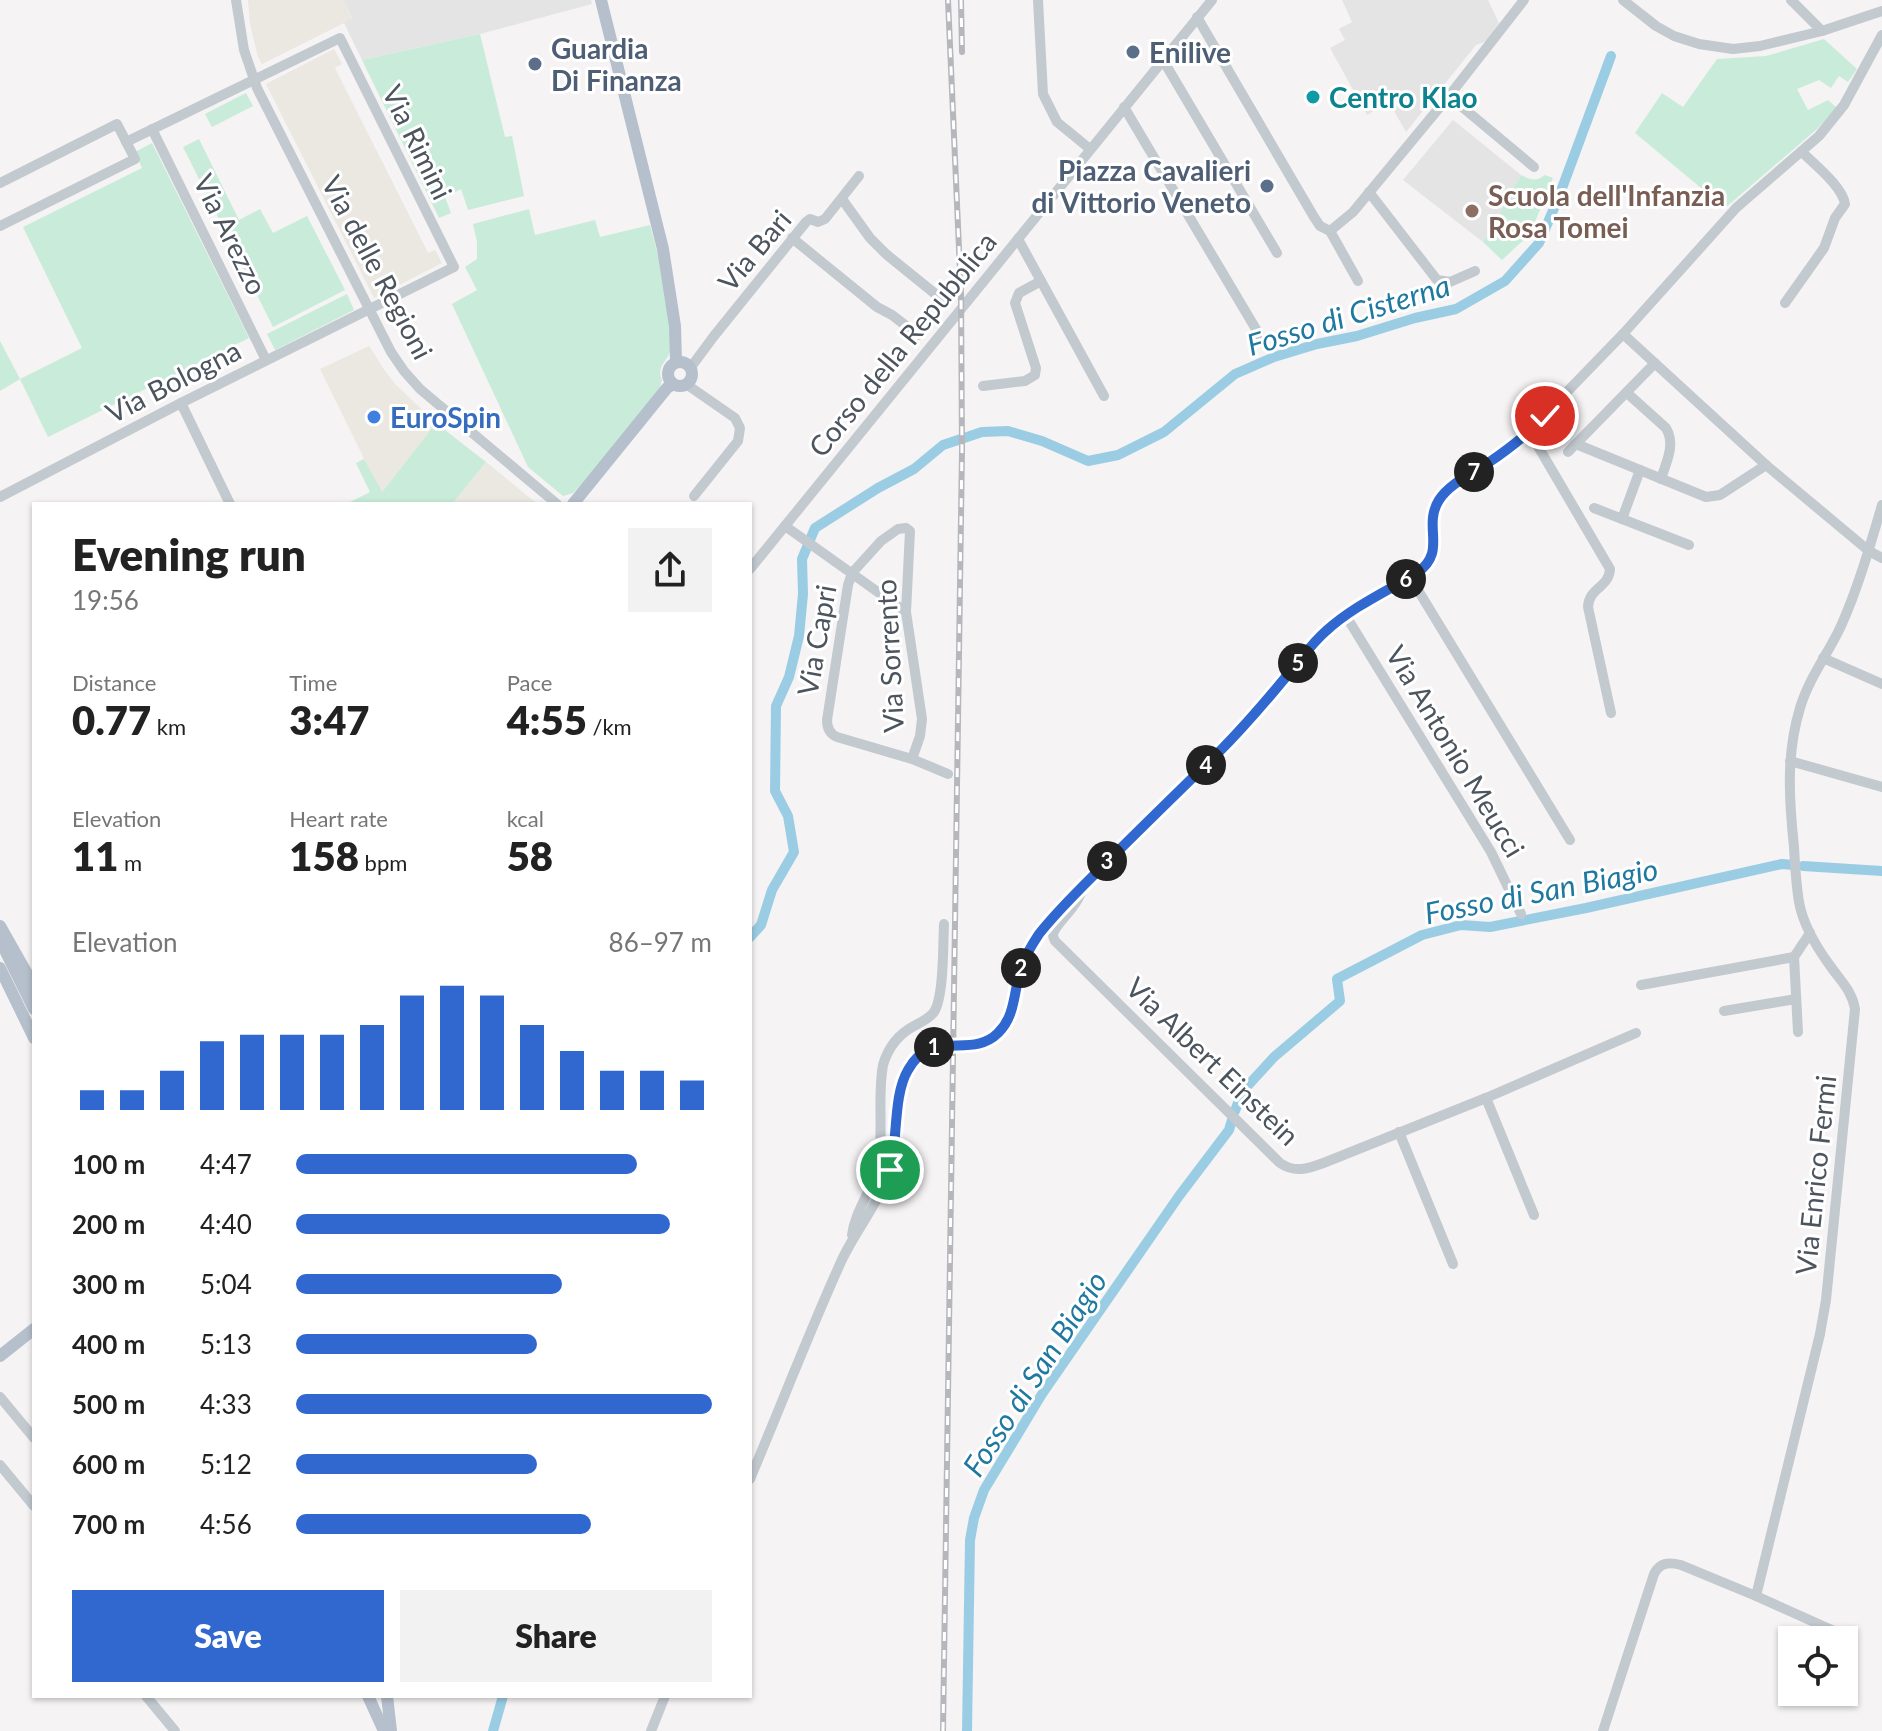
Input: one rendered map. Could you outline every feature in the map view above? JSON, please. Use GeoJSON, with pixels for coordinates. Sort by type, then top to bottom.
{"type":"FeatureCollection","features":[{"type":"Feature","properties":{"kind":"main road"},"geometry":{"type":"LineString","coordinates":[[601,0],[663,249],[674,316],[676,362]]}},
{"type":"Feature","properties":{"kind":"main road"},"geometry":{"type":"LineString","coordinates":[[575,502],[667,388],[680,384],[692,379],[691,367],[683,361],[676,362],[668,370],[668,378],[680,384]]}},
{"type":"Feature","properties":{"kind":"main road"},"geometry":{"type":"LineString","coordinates":[[0,926],[32,982]]}},
{"type":"Feature","properties":{"kind":"main road"},"geometry":{"type":"LineString","coordinates":[[0,940],[32,1005]]}},
{"type":"Feature","properties":{"kind":"main road"},"geometry":{"type":"LineString","coordinates":[[0,968],[32,1034]]}},
{"type":"Feature","properties":{"kind":"main road"},"geometry":{"type":"LineString","coordinates":[[0,1356],[32,1332]]}},
{"type":"Feature","properties":{"kind":"main road"},"geometry":{"type":"LineString","coordinates":[[369,1698],[384,1731]]}},
{"type":"Feature","properties":{"kind":"main road"},"geometry":{"type":"LineString","coordinates":[[387,1698],[391,1731]]}},
{"type":"Feature","properties":{"kind":"street","name":"Via delle Regioni"},"geometry":{"type":"LineString","coordinates":[[236,0],[241,40],[254,79],[391,352],[420,389],[555,502]]}},
{"type":"Feature","properties":{"kind":"street"},"geometry":{"type":"LineString","coordinates":[[1038,0],[1044,99],[1057,122],[1090,149]]}},
{"type":"Feature","properties":{"kind":"street","name":"Corso della Repubblica"},"geometry":{"type":"LineString","coordinates":[[752,567],[1212,0]]}},
{"type":"Feature","properties":{"kind":"street"},"geometry":{"type":"LineString","coordinates":[[1330,231],[1347,219],[1524,0]]}},
{"type":"Feature","properties":{"kind":"street"},"geometry":{"type":"LineString","coordinates":[[1623,0],[1674,36],[1722,48],[1753,48],[1822,31],[1882,11]]}},
{"type":"Feature","properties":{"kind":"street"},"geometry":{"type":"LineString","coordinates":[[1636,11],[1646,0]]}},
{"type":"Feature","properties":{"kind":"street"},"geometry":{"type":"LineString","coordinates":[[1791,0],[1822,31]]}},
{"type":"Feature","properties":{"kind":"street"},"geometry":{"type":"LineString","coordinates":[[1197,17],[1314,217],[1320,226],[1330,231],[1358,281]]}},
{"type":"Feature","properties":{"kind":"street"},"geometry":{"type":"LineString","coordinates":[[752,1474],[838,1269],[888,1174],[902,1086],[906,1072],[913,1063],[933,1047],[990,1040],[1003,1028],[1012,1011],[1021,968],[1046,926],[1083,885],[1237,733],[1323,633],[1421,570],[1431,559],[1433,516],[1440,498],[1449,488],[1503,453],[1529,431],[1623,334],[1736,208],[1819,136],[1839,113],[1882,35]]}},
{"type":"Feature","properties":{"kind":"street","name":"Via Rimini"},"geometry":{"type":"LineString","coordinates":[[254,79],[340,38],[454,267],[368,310]]}},
{"type":"Feature","properties":{"kind":"street"},"geometry":{"type":"LineString","coordinates":[[1163,60],[1277,253]]}},
{"type":"Feature","properties":{"kind":"street"},"geometry":{"type":"LineString","coordinates":[[126,142],[254,79]]}},
{"type":"Feature","properties":{"kind":"street"},"geometry":{"type":"LineString","coordinates":[[1449,96],[1534,167]]}},
{"type":"Feature","properties":{"kind":"street"},"geometry":{"type":"LineString","coordinates":[[1124,107],[1263,341]]}},
{"type":"Feature","properties":{"kind":"street"},"geometry":{"type":"LineString","coordinates":[[0,183],[117,124],[135,159],[0,226]]}},
{"type":"Feature","properties":{"kind":"street","name":"Via Arezzo"},"geometry":{"type":"LineString","coordinates":[[152,129],[266,360]]}},
{"type":"Feature","properties":{"kind":"street"},"geometry":{"type":"LineString","coordinates":[[1785,303],[1824,248],[1835,218],[1845,204],[1839,190],[1802,152]]}},
{"type":"Feature","properties":{"kind":"street","name":"Via Bari"},"geometry":{"type":"LineString","coordinates":[[691,367],[792,238],[808,220],[823,221],[859,176]]}},
{"type":"Feature","properties":{"kind":"street"},"geometry":{"type":"LineString","coordinates":[[1369,192],[1437,280],[1450,282],[1475,271]]}},
{"type":"Feature","properties":{"kind":"street"},"geometry":{"type":"LineString","coordinates":[[842,199],[870,238],[944,301]]}},
{"type":"Feature","properties":{"kind":"street"},"geometry":{"type":"LineString","coordinates":[[792,238],[877,307],[918,335]]}},
{"type":"Feature","properties":{"kind":"street"},"geometry":{"type":"LineString","coordinates":[[1018,239],[1104,396]]}},
{"type":"Feature","properties":{"kind":"street"},"geometry":{"type":"LineString","coordinates":[[983,386],[1025,381],[1035,375],[1036,368],[1015,303],[1021,292],[1041,281]]}},
{"type":"Feature","properties":{"kind":"street","name":"Via Bologna"},"geometry":{"type":"LineString","coordinates":[[0,497],[368,310]]}},
{"type":"Feature","properties":{"kind":"street"},"geometry":{"type":"LineString","coordinates":[[1623,334],[1766,465],[1869,551],[1882,558]]}},
{"type":"Feature","properties":{"kind":"street"},"geometry":{"type":"LineString","coordinates":[[1655,363],[1572,448],[1711,498],[1766,465]]}},
{"type":"Feature","properties":{"kind":"street"},"geometry":{"type":"LineString","coordinates":[[680,384],[735,418],[740,432],[738,441],[694,496]]}},
{"type":"Feature","properties":{"kind":"street"},"geometry":{"type":"LineString","coordinates":[[1627,393],[1670,436],[1671,444],[1661,479]]}},
{"type":"Feature","properties":{"kind":"street"},"geometry":{"type":"LineString","coordinates":[[181,403],[229,502]]}},
{"type":"Feature","properties":{"kind":"street"},"geometry":{"type":"LineString","coordinates":[[1529,431],[1610,569],[1607,580],[1591,596],[1588,607],[1611,713]]}},
{"type":"Feature","properties":{"kind":"street"},"geometry":{"type":"LineString","coordinates":[[1622,519],[1640,470]]}},
{"type":"Feature","properties":{"kind":"street","name":"Via Enrico Fermi"},"geometry":{"type":"LineString","coordinates":[[1756,1596],[1825,1311],[1855,1013],[1849,992],[1810,933],[1799,901],[1789,799],[1790,761],[1799,708],[1810,681],[1841,626],[1869,551],[1882,505]]}},
{"type":"Feature","properties":{"kind":"street"},"geometry":{"type":"LineString","coordinates":[[1594,508],[1689,545]]}},
{"type":"Feature","properties":{"kind":"street"},"geometry":{"type":"LineString","coordinates":[[785,526],[906,612]]}},
{"type":"Feature","properties":{"kind":"street","name":"Via Sorrento"},"geometry":{"type":"LineString","coordinates":[[852,573],[881,541],[898,529],[909,529],[906,612],[922,719],[912,759]]}},
{"type":"Feature","properties":{"kind":"street","name":"Via Capri"},"geometry":{"type":"LineString","coordinates":[[852,573],[828,727],[830,732],[948,774]]}},
{"type":"Feature","properties":{"kind":"street"},"geometry":{"type":"LineString","coordinates":[[1410,577],[1570,840]]}},
{"type":"Feature","properties":{"kind":"street","name":"Via Antonio Meucci"},"geometry":{"type":"LineString","coordinates":[[1346,616],[1491,852],[1521,914]]}},
{"type":"Feature","properties":{"kind":"street"},"geometry":{"type":"LineString","coordinates":[[1823,658],[1882,684]]}},
{"type":"Feature","properties":{"kind":"street"},"geometry":{"type":"LineString","coordinates":[[1790,761],[1882,787]]}},
{"type":"Feature","properties":{"kind":"street","name":"Via Albert Einstein"},"geometry":{"type":"LineString","coordinates":[[1083,885],[1079,901],[1054,930],[1055,941],[1282,1164],[1293,1170],[1311,1168],[1486,1098],[1636,1033]]}},
{"type":"Feature","properties":{"kind":"street"},"geometry":{"type":"LineString","coordinates":[[852,1241],[854,1223],[873,1182],[878,1163],[883,1065],[896,1039],[928,1018],[936,1008],[944,924]]}},
{"type":"Feature","properties":{"kind":"street"},"geometry":{"type":"LineString","coordinates":[[1798,1032],[1794,957],[1810,933]]}},
{"type":"Feature","properties":{"kind":"street"},"geometry":{"type":"LineString","coordinates":[[1641,985],[1794,957]]}},
{"type":"Feature","properties":{"kind":"street"},"geometry":{"type":"LineString","coordinates":[[1724,1011],[1796,999]]}},
{"type":"Feature","properties":{"kind":"street"},"geometry":{"type":"LineString","coordinates":[[1486,1098],[1534,1215]]}},
{"type":"Feature","properties":{"kind":"street"},"geometry":{"type":"LineString","coordinates":[[1399,1132],[1453,1264]]}},
{"type":"Feature","properties":{"kind":"street"},"geometry":{"type":"LineString","coordinates":[[0,1397],[32,1436]]}},
{"type":"Feature","properties":{"kind":"street"},"geometry":{"type":"LineString","coordinates":[[0,1465],[32,1504]]}},
{"type":"Feature","properties":{"kind":"street"},"geometry":{"type":"LineString","coordinates":[[1603,1731],[1658,1567],[1667,1563],[1677,1564],[1823,1626]]}},
{"type":"Feature","properties":{"kind":"street"},"geometry":{"type":"LineString","coordinates":[[148,1698],[175,1731]]}},
{"type":"Feature","properties":{"kind":"street"},"geometry":{"type":"LineString","coordinates":[[651,1731],[664,1698]]}},
{"type":"Feature","properties":{"kind":"shaded area"},"geometry":{"type":"Polygon","coordinates":[[[248,0],[343,0],[352,19],[262,64],[250,24],[248,0]]]}},
{"type":"Feature","properties":{"kind":"shaded area"},"geometry":{"type":"Polygon","coordinates":[[[343,0],[591,0],[592,4],[480,34],[362,60],[344,23],[352,18],[343,0]]]}},
{"type":"Feature","properties":{"kind":"shaded area"},"geometry":{"type":"Polygon","coordinates":[[[1342,0],[1488,0],[1499,23],[1487,41],[1476,45],[1406,132],[1389,102],[1367,115],[1330,48],[1345,40],[1339,29],[1352,22],[1342,0]]]}},
{"type":"Feature","properties":{"kind":"shaded area"},"geometry":{"type":"Polygon","coordinates":[[[334,49],[342,64],[335,68],[428,253],[435,250],[442,263],[374,298],[266,84],[334,49]]]}},
{"type":"Feature","properties":{"kind":"shaded area","name":"Scuola dell'Infanzia Rosa Tomei"},"geometry":{"type":"Polygon","coordinates":[[[1453,120],[1521,175],[1483,242],[1403,180],[1453,120]]]}},
{"type":"Feature","properties":{"kind":"shaded area"},"geometry":{"type":"Polygon","coordinates":[[[369,346],[396,385],[436,423],[381,493],[320,369],[369,346]]]}},
{"type":"Feature","properties":{"kind":"shaded area"},"geometry":{"type":"Polygon","coordinates":[[[486,462],[535,502],[454,502],[486,462]]]}},
{"type":"Feature","properties":{"kind":"green space"},"geometry":{"type":"Polygon","coordinates":[[[480,34],[505,137],[512,136],[524,196],[468,210],[461,189],[445,197],[451,213],[439,218],[362,60],[480,34]]]}},
{"type":"Feature","properties":{"kind":"green space"},"geometry":{"type":"Polygon","coordinates":[[[1824,39],[1857,69],[1848,82],[1839,76],[1831,88],[1819,80],[1797,89],[1808,110],[1828,100],[1837,108],[1725,208],[1635,133],[1662,93],[1683,107],[1717,59],[1766,56],[1824,39]]]}},
{"type":"Feature","properties":{"kind":"green space"},"geometry":{"type":"Polygon","coordinates":[[[246,93],[253,106],[212,127],[205,114],[246,93]]]}},
{"type":"Feature","properties":{"kind":"green space"},"geometry":{"type":"Polygon","coordinates":[[[199,139],[239,220],[260,209],[273,233],[307,216],[345,290],[273,327],[183,147],[199,139]]]}},
{"type":"Feature","properties":{"kind":"green space"},"geometry":{"type":"Polygon","coordinates":[[[152,143],[249,338],[48,437],[20,379],[82,348],[23,227],[142,168],[135,152],[152,143]]]}},
{"type":"Feature","properties":{"kind":"green space"},"geometry":{"type":"Polygon","coordinates":[[[1521,175],[1533,180],[1545,175],[1553,178],[1530,234],[1502,260],[1483,242],[1521,175]]]}},
{"type":"Feature","properties":{"kind":"green space"},"geometry":{"type":"Polygon","coordinates":[[[529,209],[535,235],[595,220],[600,237],[650,225],[670,318],[670,350],[661,368],[659,391],[580,486],[573,493],[563,496],[528,467],[452,304],[477,290],[465,267],[477,259],[473,224],[529,209]]]}},
{"type":"Feature","properties":{"kind":"green space"},"geometry":{"type":"Polygon","coordinates":[[[347,294],[354,310],[275,350],[267,334],[347,294]]]}},
{"type":"Feature","properties":{"kind":"green space"},"geometry":{"type":"Polygon","coordinates":[[[0,341],[20,379],[0,391],[0,341]]]}},
{"type":"Feature","properties":{"kind":"green space"},"geometry":{"type":"Polygon","coordinates":[[[436,423],[486,462],[454,502],[350,502],[370,492],[356,463],[364,459],[382,492],[436,423]]]}},
{"type":"Feature","properties":{"kind":"waterway","name":"Fosso di Cisterna"},"geometry":{"type":"LineString","coordinates":[[752,935],[761,925],[772,890],[794,852],[788,816],[775,791],[776,706],[789,677],[799,636],[802,559],[815,528],[914,469],[943,445],[982,432],[1008,431],[1042,441],[1088,461],[1118,455],[1164,432],[1235,374],[1274,357],[1317,344],[1456,309],[1505,281],[1539,243],[1611,56]]}},
{"type":"Feature","properties":{"kind":"waterway","name":"Fosso di San Biagio"},"geometry":{"type":"LineString","coordinates":[[1235,1111],[1242,1092],[1274,1057],[1340,1001],[1337,979],[1422,935],[1461,925],[1490,927],[1782,864],[1794,865]]}},
{"type":"Feature","properties":{"kind":"waterway","name":"Fosso di San Biagio"},"geometry":{"type":"LineString","coordinates":[[1803,866],[1882,871]]}},
{"type":"Feature","properties":{"kind":"waterway","name":"Fosso di San Biagio"},"geometry":{"type":"LineString","coordinates":[[967,1731],[970,1540],[984,1490],[1042,1394],[1179,1196],[1229,1130],[1232,1120]]}},
{"type":"Feature","properties":{"kind":"waterway","name":"Fosso di Cisterna"},"geometry":{"type":"LineString","coordinates":[[493,1731],[502,1698]]}},
{"type":"Feature","properties":{"kind":"railway"},"geometry":{"type":"LineString","coordinates":[[943,1731],[962,450],[961,294],[948,0]]}},
{"type":"Feature","properties":{"kind":"railway"},"geometry":{"type":"LineString","coordinates":[[961,0],[962,52]]}},
{"type":"Feature","properties":{"kind":"place","name":"Enilive"},"geometry":{"type":"Point","coordinates":[1133,52]}},
{"type":"Feature","properties":{"kind":"place","name":"Guardia Di Finanza"},"geometry":{"type":"Point","coordinates":[535,64]}},
{"type":"Feature","properties":{"kind":"place","name":"Centro Klao"},"geometry":{"type":"Point","coordinates":[1313,97]}},
{"type":"Feature","properties":{"kind":"place","name":"Piazza Cavalieri di Vittorio Veneto"},"geometry":{"type":"Point","coordinates":[1267,186]}},
{"type":"Feature","properties":{"kind":"place","name":"Scuola dell'Infanzia Rosa Tomei"},"geometry":{"type":"Point","coordinates":[1472,211]}},
{"type":"Feature","properties":{"kind":"place","name":"EuroSpin"},"geometry":{"type":"Point","coordinates":[374,417]}},
{"type":"Feature","properties":{"kind":"route"},"geometry":{"type":"LineString","coordinates":[[890,1170],[902,1086],[906,1072],[916,1058],[933,1047],[990,1040],[1003,1028],[1013,1007],[1027,954],[1052,919],[1220,751],[1323,633],[1428,564],[1433,553],[1433,516],[1440,498],[1449,488],[1516,443],[1545,416]]}}]}
